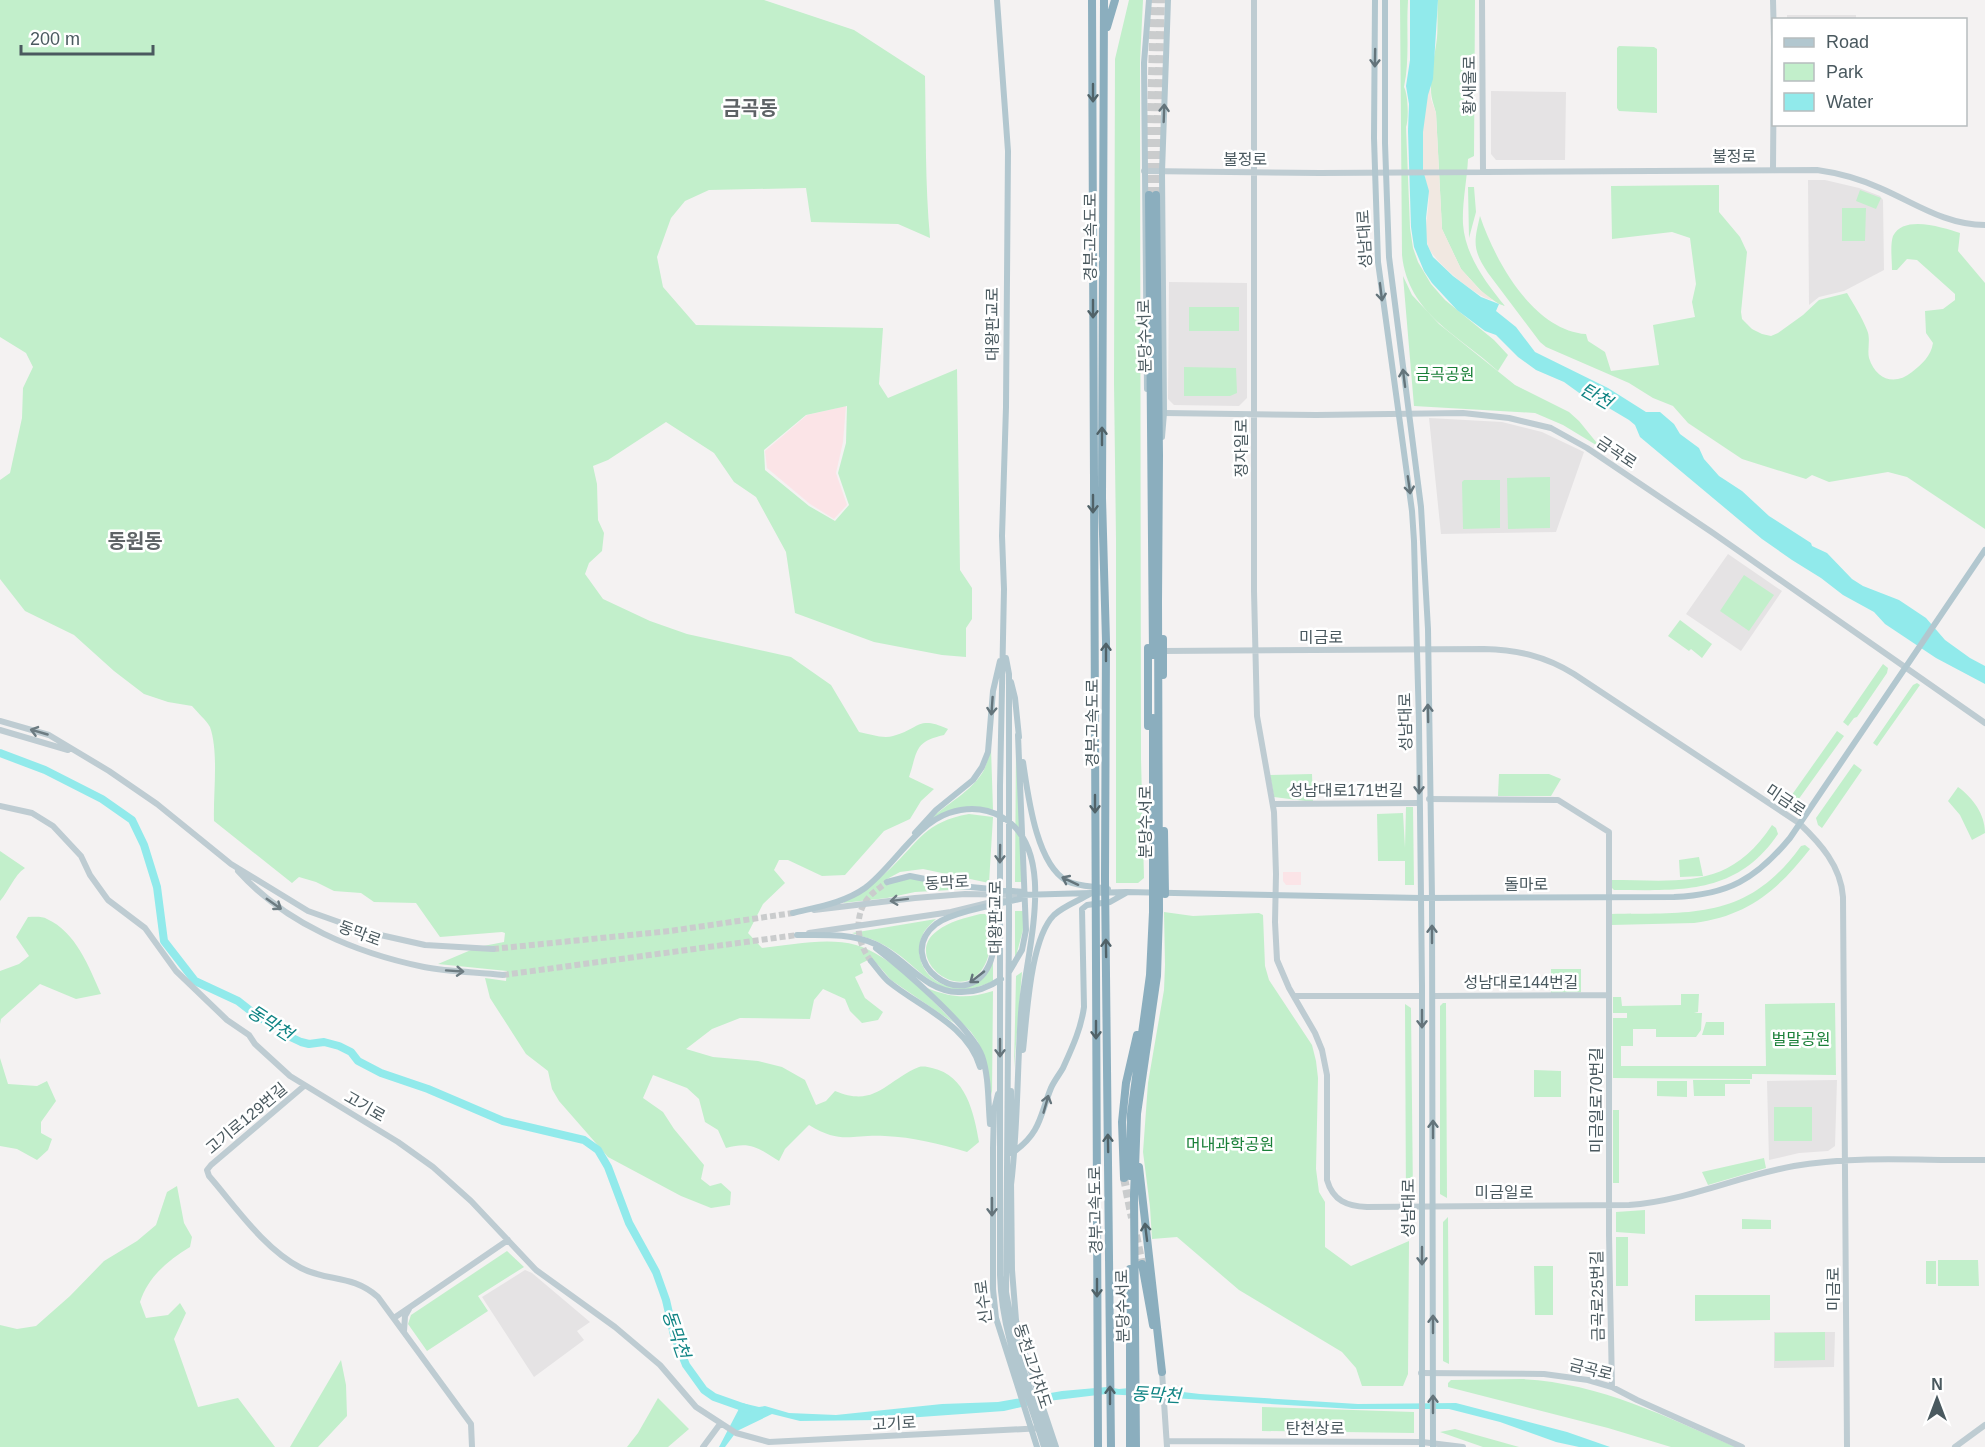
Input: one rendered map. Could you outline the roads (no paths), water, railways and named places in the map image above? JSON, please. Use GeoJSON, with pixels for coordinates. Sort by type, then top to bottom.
{"type":"FeatureCollection","features":[{"type":"Feature","properties":{"kind":"highway","name":"경부고속도로"},"geometry":{"type":"LineString","coordinates":[[1090,0],[1093,34],[1098,1447]]}},
{"type":"Feature","properties":{"kind":"highway","name":"경부고속도로"},"geometry":{"type":"LineString","coordinates":[[1104,0],[1102,498],[1106,641],[1105,879],[1111,1447]]}},
{"type":"Feature","properties":{"kind":"highway"},"geometry":{"type":"LineString","coordinates":[[1105,37],[1109,0]]}},
{"type":"Feature","properties":{"kind":"highway"},"geometry":{"type":"LineString","coordinates":[[1105,37],[1115,0]]}},
{"type":"Feature","properties":{"kind":"highway","name":"분당수서로"},"geometry":{"type":"LineString","coordinates":[[1130,1447],[1136,1138],[1141,1077],[1157,976],[1153,195]]}},
{"type":"Feature","properties":{"kind":"highway"},"geometry":{"type":"LineString","coordinates":[[1155,602],[1162,624],[1163,651],[1165,894]]}},
{"type":"Feature","properties":{"kind":"highway"},"geometry":{"type":"LineString","coordinates":[[1149,894],[1148,623],[1155,602]]}},
{"type":"Feature","properties":{"kind":"highway","name":"분당수서로"},"geometry":{"type":"LineString","coordinates":[[1132,1365],[1129,1138],[1135,1077],[1148,999],[1156,912]]}},
{"type":"Feature","properties":{"kind":"highway"},"geometry":{"type":"LineString","coordinates":[[1124,1178],[1122,1122],[1126,1083],[1140,1018],[1148,999]]}},
{"type":"Feature","properties":{"kind":"highway"},"geometry":{"type":"LineString","coordinates":[[1136,1138],[1159,1353]]}},
{"type":"Feature","properties":{"kind":"highway"},"geometry":{"type":"LineString","coordinates":[[1142,1264],[1162,1372]]}},
{"type":"Feature","properties":{"kind":"highway","name":"분당수서로"},"geometry":{"type":"LineString","coordinates":[[1132,1421],[1136,1447]]}},
{"type":"Feature","properties":{"kind":"main road","name":"대왕판교로"},"geometry":{"type":"LineString","coordinates":[[997,0],[1008,151],[1002,548],[1004,649],[997,926],[1000,1081],[1006,1185]]}},
{"type":"Feature","properties":{"kind":"main road"},"geometry":{"type":"LineString","coordinates":[[1149,0],[1144,63],[1147,427],[1155,453]]}},
{"type":"Feature","properties":{"kind":"main road"},"geometry":{"type":"LineString","coordinates":[[1155,453],[1164,413],[1162,172],[1168,0]]}},
{"type":"Feature","properties":{"kind":"main road","name":"성남대로"},"geometry":{"type":"LineString","coordinates":[[1375,0],[1375,171],[1378,262],[1412,511],[1417,650],[1422,996],[1422,1444]]}},
{"type":"Feature","properties":{"kind":"main road","name":"성남대로"},"geometry":{"type":"LineString","coordinates":[[1384,0],[1389,256],[1424,540],[1428,650],[1433,996],[1433,1444]]}},
{"type":"Feature","properties":{"kind":"main road","name":"돌마로"},"geometry":{"type":"LineString","coordinates":[[1020,895],[1126,892],[1421,898],[1683,897],[1731,886],[1770,861],[1790,838],[1985,550]]}},
{"type":"Feature","properties":{"kind":"main road","name":"대왕판교로"},"geometry":{"type":"LineString","coordinates":[[1004,649],[1009,674],[1008,1070],[1011,1117],[1006,1185]]}},
{"type":"Feature","properties":{"kind":"main road"},"geometry":{"type":"LineString","coordinates":[[891,863],[915,832],[936,810],[967,785],[982,767],[989,745],[993,690],[1004,649]]}},
{"type":"Feature","properties":{"kind":"main road"},"geometry":{"type":"LineString","coordinates":[[796,935],[864,939],[888,950],[925,981],[939,989],[951,992],[974,992],[1004,977],[1018,958],[1026,930],[1018,735],[1015,698],[1009,674]]}},
{"type":"Feature","properties":{"kind":"main road"},"geometry":{"type":"LineString","coordinates":[[1018,735],[1037,832],[1049,864],[1059,875],[1074,884],[1126,892]]}},
{"type":"Feature","properties":{"kind":"main road"},"geometry":{"type":"LineString","coordinates":[[793,913],[837,902],[862,890],[931,823],[944,815],[957,811],[976,809],[996,813],[1012,824],[1028,844],[1034,868],[1035,891],[1031,940],[1023,983],[1015,1151],[1006,1185]]}},
{"type":"Feature","properties":{"kind":"main road"},"geometry":{"type":"LineString","coordinates":[[886,882],[910,876],[960,886],[1052,894]]}},
{"type":"Feature","properties":{"kind":"main road"},"geometry":{"type":"LineString","coordinates":[[1015,1151],[1025,1144],[1040,1122],[1052,1086],[1076,1039],[1082,1021],[1084,1007],[1083,907],[1110,902],[1126,892]]}},
{"type":"Feature","properties":{"kind":"main road"},"geometry":{"type":"LineString","coordinates":[[1018,1086],[1032,974],[1039,943],[1046,926],[1055,914],[1090,894]]}},
{"type":"Feature","properties":{"kind":"main road"},"geometry":{"type":"LineString","coordinates":[[997,926],[990,962],[977,979],[967,984],[948,984],[928,970],[924,960],[924,943],[928,934],[940,921],[1033,895]]}},
{"type":"Feature","properties":{"kind":"main road"},"geometry":{"type":"LineString","coordinates":[[853,937],[876,947],[896,963],[969,1034],[981,1055],[993,1148]]}},
{"type":"Feature","properties":{"kind":"main road"},"geometry":{"type":"LineString","coordinates":[[871,961],[890,982],[946,1021],[968,1042],[979,1062],[986,1087]]}},
{"type":"Feature","properties":{"kind":"main road"},"geometry":{"type":"LineString","coordinates":[[993,1148],[994,1110],[1000,1081]]}},
{"type":"Feature","properties":{"kind":"main road","name":"신수로"},"geometry":{"type":"LineString","coordinates":[[993,1148],[993,1287],[996,1318],[1037,1447]]}},
{"type":"Feature","properties":{"kind":"main road","name":"신수로"},"geometry":{"type":"LineString","coordinates":[[1006,1185],[1016,1320],[1056,1447]]}},
{"type":"Feature","properties":{"kind":"main road","name":"동천고가차도"},"geometry":{"type":"LineString","coordinates":[[1006,1185],[1000,1275],[1005,1324],[1044,1447]]}},
{"type":"Feature","properties":{"kind":"main road","name":"동천고가차도"},"geometry":{"type":"LineString","coordinates":[[1006,1185],[1005,1266],[1008,1312],[1017,1351],[1050,1447]]}},
{"type":"Feature","properties":{"kind":"street","name":"정자일로"},"geometry":{"type":"LineString","coordinates":[[1254,0],[1255,651],[1257,716],[1274,804],[1276,894]]}},
{"type":"Feature","properties":{"kind":"street","name":"황새울로"},"geometry":{"type":"LineString","coordinates":[[1482,0],[1483,171]]}},
{"type":"Feature","properties":{"kind":"street"},"geometry":{"type":"LineString","coordinates":[[1773,0],[1773,18]]}},
{"type":"Feature","properties":{"kind":"street"},"geometry":{"type":"LineString","coordinates":[[1773,126],[1773,169]]}},
{"type":"Feature","properties":{"kind":"street","name":"불정로"},"geometry":{"type":"LineString","coordinates":[[1144,171],[1255,173],[1473,170],[1817,170],[1846,176],[1883,189],[1933,214],[1967,224],[1985,225]]}},
{"type":"Feature","properties":{"kind":"street","name":"금곡로"},"geometry":{"type":"LineString","coordinates":[[1164,413],[1463,413],[1509,418],[1540,424],[1562,432],[1713,533],[1985,723]]}},
{"type":"Feature","properties":{"kind":"street","name":"미금로"},"geometry":{"type":"LineString","coordinates":[[1163,651],[1515,651],[1550,660],[1798,823],[1819,844],[1833,863],[1843,890],[1847,1447]]}},
{"type":"Feature","properties":{"kind":"street","name":"동막로"},"geometry":{"type":"LineString","coordinates":[[0,721],[49,735],[109,771],[157,804],[231,864],[268,899],[327,936],[362,950],[424,967],[502,975]]}},
{"type":"Feature","properties":{"kind":"street","name":"동막로"},"geometry":{"type":"LineString","coordinates":[[0,730],[75,752]]}},
{"type":"Feature","properties":{"kind":"street","name":"미금일로70번길"},"geometry":{"type":"LineString","coordinates":[[1430,799],[1552,799],[1562,802],[1609,832],[1610,1205]]}},
{"type":"Feature","properties":{"kind":"street","name":"성남대로171번길"},"geometry":{"type":"LineString","coordinates":[[1274,804],[1419,803]]}},
{"type":"Feature","properties":{"kind":"street","name":"고기로"},"geometry":{"type":"LineString","coordinates":[[0,806],[32,813],[53,826],[81,856],[90,875],[108,900],[145,928],[176,971],[219,1013],[249,1035],[255,1044],[304,1086],[392,1138],[425,1161],[471,1201],[536,1270],[633,1341],[660,1365],[696,1407],[720,1424],[746,1437],[770,1445],[1049,1427]]}},
{"type":"Feature","properties":{"kind":"street","name":"동막로"},"geometry":{"type":"LineString","coordinates":[[231,864],[308,911],[367,932],[424,945],[493,949]]}},
{"type":"Feature","properties":{"kind":"street","name":"동막로"},"geometry":{"type":"LineString","coordinates":[[793,913],[965,894],[1020,895]]}},
{"type":"Feature","properties":{"kind":"street","name":"미금일로"},"geometry":{"type":"LineString","coordinates":[[1276,894],[1277,960],[1284,978],[1315,1033],[1326,1065],[1327,1180],[1332,1193],[1342,1202],[1355,1206],[1650,1203],[1773,1170],[1819,1162],[1985,1160]]}},
{"type":"Feature","properties":{"kind":"street","name":"동막로"},"geometry":{"type":"LineString","coordinates":[[796,935],[951,912],[1020,895]]}},
{"type":"Feature","properties":{"kind":"street","name":"성남대로144번길"},"geometry":{"type":"LineString","coordinates":[[1433,996],[1609,995]]}},
{"type":"Feature","properties":{"kind":"street"},"geometry":{"type":"LineString","coordinates":[[1295,996],[1422,996]]}},
{"type":"Feature","properties":{"kind":"street","name":"고기로129번길"},"geometry":{"type":"LineString","coordinates":[[304,1086],[207,1170],[209,1176],[265,1240],[283,1257],[309,1272],[361,1285],[378,1297],[394,1318]]}},
{"type":"Feature","properties":{"kind":"street","name":"금곡로25번길"},"geometry":{"type":"LineString","coordinates":[[1610,1205],[1612,1387]]}},
{"type":"Feature","properties":{"kind":"street"},"geometry":{"type":"LineString","coordinates":[[471,1447],[471,1424],[394,1318],[508,1240]]}},
{"type":"Feature","properties":{"kind":"street"},"geometry":{"type":"LineString","coordinates":[[404,1331],[405,1316],[411,1306]]}},
{"type":"Feature","properties":{"kind":"street"},"geometry":{"type":"LineString","coordinates":[[1162,1372],[1167,1444]]}},
{"type":"Feature","properties":{"kind":"street","name":"금곡로"},"geometry":{"type":"LineString","coordinates":[[1421,1373],[1566,1376],[1612,1387],[1742,1447]]}},
{"type":"Feature","properties":{"kind":"street"},"geometry":{"type":"LineString","coordinates":[[703,1447],[720,1424]]}},
{"type":"Feature","properties":{"kind":"street"},"geometry":{"type":"LineString","coordinates":[[1955,1447],[1985,1425]]}},
{"type":"Feature","properties":{"kind":"street","name":"탄천상로"},"geometry":{"type":"LineString","coordinates":[[1167,1444],[1433,1444],[1463,1447]]}},
{"type":"Feature","properties":{"kind":"water","name":"탄천"},"geometry":{"type":"Polygon","coordinates":[[[1410,0],[1438,0],[1433,79],[1428,95],[1423,132],[1423,170],[1429,191],[1426,218],[1427,244],[1433,257],[1481,297],[1499,304],[1496,311],[1516,327],[1535,352],[1608,388],[1646,412],[1660,412],[1674,424],[1680,434],[1699,448],[1704,459],[1719,476],[1742,491],[1769,516],[1811,543],[1812,546],[1827,553],[1852,579],[1863,586],[1899,600],[1926,618],[1945,640],[1985,666],[1985,684],[1936,658],[1885,624],[1874,612],[1843,595],[1762,539],[1640,437],[1635,425],[1629,420],[1592,398],[1582,395],[1564,382],[1536,370],[1518,357],[1496,335],[1485,331],[1457,310],[1432,283],[1414,247],[1411,227],[1409,104],[1406,86],[1410,60],[1410,0]]]}},
{"type":"Feature","properties":{"kind":"water"},"geometry":{"type":"Polygon","coordinates":[[[1107,1387],[1119,1389],[1140,1387],[1200,1394],[1358,1404],[1456,1403],[1567,1432],[1610,1447],[1579,1447],[1556,1442],[1500,1422],[1449,1409],[1353,1409],[1106,1394],[1048,1401],[1004,1411],[878,1420],[800,1421],[772,1414],[737,1431],[725,1447],[719,1447],[742,1403],[765,1406],[789,1413],[836,1415],[942,1404],[998,1402],[1062,1391],[1107,1387]]]}},
{"type":"Feature","properties":{"kind":"waterway","name":"동막천"},"geometry":{"type":"LineString","coordinates":[[0,753],[45,770],[102,799],[132,820],[144,845],[157,887],[164,941],[195,981],[238,1001],[261,1019],[272,1020],[278,1024],[284,1034],[301,1042],[309,1044],[324,1042],[339,1046],[351,1052],[358,1061],[381,1073],[428,1089],[503,1121],[584,1140],[598,1150],[608,1167],[629,1223],[656,1272],[666,1300],[674,1335],[686,1365],[704,1390],[714,1397],[748,1409]]}},
{"type":"Feature","properties":{"kind":"tunnel"},"geometry":{"type":"LineString","coordinates":[[1149,195],[1154,0]]}},
{"type":"Feature","properties":{"kind":"tunnel"},"geometry":{"type":"LineString","coordinates":[[1156,195],[1161,0]]}},
{"type":"Feature","properties":{"kind":"tunnel"},"geometry":{"type":"LineString","coordinates":[[871,961],[860,938],[860,913],[868,898],[887,882]]}},
{"type":"Feature","properties":{"kind":"tunnel"},"geometry":{"type":"LineString","coordinates":[[493,949],[670,931],[793,913]]}},
{"type":"Feature","properties":{"kind":"tunnel"},"geometry":{"type":"LineString","coordinates":[[503,975],[797,935]]}},
{"type":"Feature","properties":{"kind":"tunnel"},"geometry":{"type":"LineString","coordinates":[[1124,1178],[1132,1218]]}},
{"type":"Feature","properties":{"kind":"tunnel"},"geometry":{"type":"LineString","coordinates":[[1136,1235],[1142,1264]]}},
{"type":"Feature","properties":{"kind":"district","name":"금곡동"},"geometry":{"type":"Point","coordinates":[750,108]}},
{"type":"Feature","properties":{"kind":"district","name":"동원동"},"geometry":{"type":"Point","coordinates":[135,541]}},
{"type":"Feature","properties":{"kind":"park label","name":"금곡공원"},"geometry":{"type":"Point","coordinates":[1445,374]}},
{"type":"Feature","properties":{"kind":"park label","name":"벌말공원"},"geometry":{"type":"Point","coordinates":[1801,1039]}},
{"type":"Feature","properties":{"kind":"park label","name":"머내과학공원"},"geometry":{"type":"Point","coordinates":[1230,1144]}}]}
